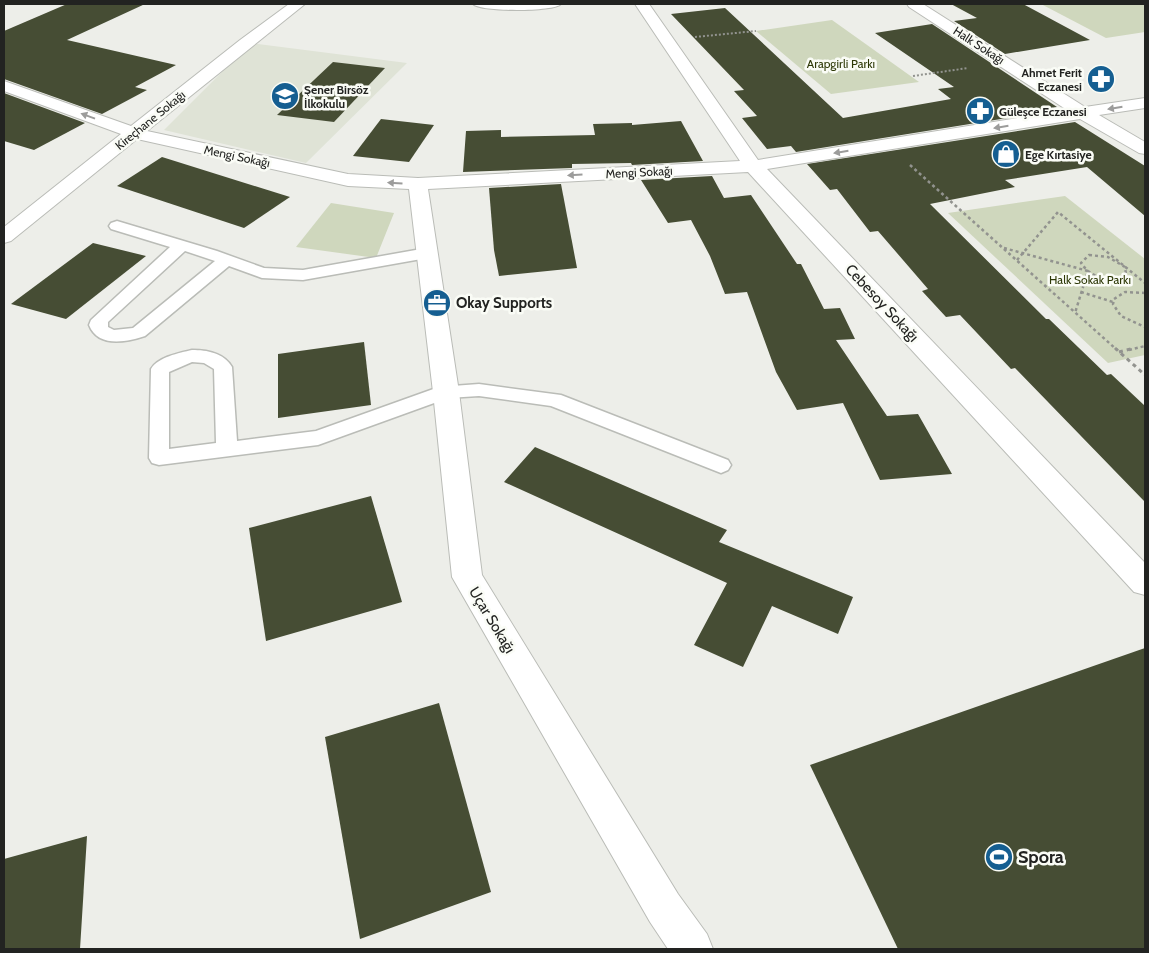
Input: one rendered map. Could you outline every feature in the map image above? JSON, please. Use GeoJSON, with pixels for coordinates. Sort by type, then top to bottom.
{"type":"FeatureCollection","features":[{"type":"Feature","properties":{"kind":"street","name":"Kireçhane Sokağı"},"geometry":{"type":"LineString","coordinates":[[4,238],[245,43],[298,4]]}},
{"type":"Feature","properties":{"kind":"street"},"geometry":{"type":"LineString","coordinates":[[480,4],[526,6],[554,4]]}},
{"type":"Feature","properties":{"kind":"street","name":"Cebesoy Sokağı"},"geometry":{"type":"LineString","coordinates":[[642,4],[753,166],[1145,583]]}},
{"type":"Feature","properties":{"kind":"street","name":"Halk Sokağı"},"geometry":{"type":"LineString","coordinates":[[914,4],[1084,114],[1145,149]]}},
{"type":"Feature","properties":{"kind":"street","name":"Mengi Sokağı"},"geometry":{"type":"LineString","coordinates":[[4,86],[134,133],[348,180],[418,184],[753,166],[1145,104]]}},
{"type":"Feature","properties":{"kind":"street","name":"Uçar Sokağı"},"geometry":{"type":"LineString","coordinates":[[418,184],[446,392],[467,577],[664,908],[692,949]]}},
{"type":"Feature","properties":{"kind":"lane"},"geometry":{"type":"LineString","coordinates":[[116,226],[227,260],[262,273],[303,275],[427,253]]}},
{"type":"Feature","properties":{"kind":"lane"},"geometry":{"type":"LineString","coordinates":[[181,246],[100,320],[98,325],[100,330],[111,336],[129,335],[139,332],[227,260]]}},
{"type":"Feature","properties":{"kind":"lane"},"geometry":{"type":"LineString","coordinates":[[228,449],[223,367],[218,361],[200,356],[178,359],[160,369],[159,458],[318,438],[446,392],[479,390],[554,400],[721,465]]}},
{"type":"Feature","properties":{"kind":"path"},"geometry":{"type":"LineString","coordinates":[[667,40],[756,31]]}},
{"type":"Feature","properties":{"kind":"path"},"geometry":{"type":"LineString","coordinates":[[912,76],[1006,62]]}},
{"type":"Feature","properties":{"kind":"path"},"geometry":{"type":"LineString","coordinates":[[888,145],[1145,375]]}},
{"type":"Feature","properties":{"kind":"path"},"geometry":{"type":"LineString","coordinates":[[1017,260],[1058,212],[1145,283]]}},
{"type":"Feature","properties":{"kind":"path"},"geometry":{"type":"LineString","coordinates":[[1004,248],[1088,271],[1102,278],[1117,279],[1126,274],[1127,271],[1122,264],[1102,255],[1085,257],[1081,263],[1088,271]]}},
{"type":"Feature","properties":{"kind":"path"},"geometry":{"type":"LineString","coordinates":[[1075,312],[1088,271]]}},
{"type":"Feature","properties":{"kind":"path"},"geometry":{"type":"LineString","coordinates":[[1081,292],[1113,302]]}},
{"type":"Feature","properties":{"kind":"path"},"geometry":{"type":"LineString","coordinates":[[1113,302],[1118,295],[1124,292],[1145,293]]}},
{"type":"Feature","properties":{"kind":"path"},"geometry":{"type":"LineString","coordinates":[[1113,302],[1121,316],[1145,327]]}},
{"type":"Feature","properties":{"kind":"path"},"geometry":{"type":"LineString","coordinates":[[1119,352],[1145,346]]}},
{"type":"Feature","properties":{"kind":"shaded area","name":"Şener Birsöz İlkokulu"},"geometry":{"type":"Polygon","coordinates":[[[251,43],[407,63],[306,163],[164,130],[251,43]]]}},
{"type":"Feature","properties":{"kind":"green space"},"geometry":{"type":"Polygon","coordinates":[[[1041,4],[1145,4],[1145,32],[1106,38],[1041,4]]]}},
{"type":"Feature","properties":{"kind":"green space","name":"Arapgirli Parkı"},"geometry":{"type":"Polygon","coordinates":[[[832,20],[919,82],[831,94],[756,31],[832,20]]]}},
{"type":"Feature","properties":{"kind":"green space","name":"Halk Sokak Parkı"},"geometry":{"type":"Polygon","coordinates":[[[1065,196],[1145,259],[1145,355],[1108,363],[948,213],[1065,196]]]}},
{"type":"Feature","properties":{"kind":"green space"},"geometry":{"type":"Polygon","coordinates":[[[331,203],[394,213],[376,258],[296,247],[331,203]]]}},
{"type":"Feature","properties":{"kind":"building"},"geometry":{"type":"Polygon","coordinates":[[[67,4],[145,4],[67,40],[176,65],[135,87],[147,90],[102,114],[4,79],[4,31],[67,4]]]}},
{"type":"Feature","properties":{"kind":"building"},"geometry":{"type":"Polygon","coordinates":[[[951,4],[1023,4],[1090,40],[1005,54],[954,21],[977,18],[951,4]]]}},
{"type":"Feature","properties":{"kind":"building"},"geometry":{"type":"Polygon","coordinates":[[[725,8],[843,118],[951,99],[938,89],[954,87],[875,33],[932,24],[1057,107],[1053,108],[1056,110],[796,152],[791,146],[767,149],[742,118],[757,116],[734,91],[744,90],[671,14],[725,8]]]}},
{"type":"Feature","properties":{"kind":"building"},"geometry":{"type":"Polygon","coordinates":[[[333,62],[385,68],[334,122],[277,115],[333,62]]]}},
{"type":"Feature","properties":{"kind":"building"},"geometry":{"type":"Polygon","coordinates":[[[4,93],[85,123],[34,150],[4,141],[4,93]]]}},
{"type":"Feature","properties":{"kind":"building"},"geometry":{"type":"Polygon","coordinates":[[[381,119],[434,125],[409,162],[353,156],[381,119]]]}},
{"type":"Feature","properties":{"kind":"building"},"geometry":{"type":"Polygon","coordinates":[[[681,121],[703,161],[632,165],[631,163],[572,164],[572,168],[463,172],[466,131],[501,130],[501,137],[595,135],[593,124],[632,123],[632,125],[681,121]]]}},
{"type":"Feature","properties":{"kind":"building"},"geometry":{"type":"Polygon","coordinates":[[[1075,122],[1145,166],[1145,216],[1087,167],[1005,180],[1015,187],[930,204],[1046,319],[1049,319],[1107,375],[1111,374],[1145,406],[1145,502],[1015,368],[1011,369],[960,315],[946,317],[922,291],[928,289],[878,231],[870,232],[837,189],[830,190],[807,164],[1075,122]]]}},
{"type":"Feature","properties":{"kind":"building"},"geometry":{"type":"Polygon","coordinates":[[[162,157],[290,197],[244,228],[117,186],[162,157]]]}},
{"type":"Feature","properties":{"kind":"building"},"geometry":{"type":"Polygon","coordinates":[[[712,176],[724,198],[751,195],[797,264],[801,264],[824,309],[840,308],[855,339],[836,340],[887,416],[918,414],[952,474],[880,480],[843,403],[797,410],[776,372],[747,292],[725,294],[710,256],[691,220],[668,223],[641,180],[712,176]]]}},
{"type":"Feature","properties":{"kind":"building"},"geometry":{"type":"Polygon","coordinates":[[[561,184],[577,268],[499,276],[494,250],[489,188],[561,184]]]}},
{"type":"Feature","properties":{"kind":"building"},"geometry":{"type":"Polygon","coordinates":[[[93,243],[146,256],[66,319],[11,304],[93,243]]]}},
{"type":"Feature","properties":{"kind":"building"},"geometry":{"type":"Polygon","coordinates":[[[364,342],[371,405],[278,418],[278,354],[364,342]]]}},
{"type":"Feature","properties":{"kind":"building"},"geometry":{"type":"Polygon","coordinates":[[[535,447],[727,530],[719,542],[853,597],[838,634],[772,606],[743,667],[694,645],[727,583],[504,482],[535,447]]]}},
{"type":"Feature","properties":{"kind":"building"},"geometry":{"type":"Polygon","coordinates":[[[371,496],[402,602],[266,641],[249,528],[371,496]]]}},
{"type":"Feature","properties":{"kind":"building","name":"Spora"},"geometry":{"type":"Polygon","coordinates":[[[1145,648],[1145,949],[898,949],[810,765],[1145,648]]]}},
{"type":"Feature","properties":{"kind":"building"},"geometry":{"type":"Polygon","coordinates":[[[439,703],[491,892],[360,939],[325,737],[439,703]]]}},
{"type":"Feature","properties":{"kind":"building"},"geometry":{"type":"Polygon","coordinates":[[[87,836],[80,949],[4,949],[4,859],[87,836]]]}},
{"type":"Feature","properties":{"kind":"place","name":"Ahmet Ferit Eczanesi"},"geometry":{"type":"Point","coordinates":[1101,79]}},
{"type":"Feature","properties":{"kind":"place","name":"Şener Birsöz İlkokulu"},"geometry":{"type":"Point","coordinates":[285,96]}},
{"type":"Feature","properties":{"kind":"place","name":"Güleşce Eczanesi"},"geometry":{"type":"Point","coordinates":[980,111]}},
{"type":"Feature","properties":{"kind":"place","name":"Ege Kırtasiye"},"geometry":{"type":"Point","coordinates":[1006,154]}},
{"type":"Feature","properties":{"kind":"place","name":"Okay Supports"},"geometry":{"type":"Point","coordinates":[437,303]}},
{"type":"Feature","properties":{"kind":"place","name":"Spora"},"geometry":{"type":"Point","coordinates":[999,857]}}]}
